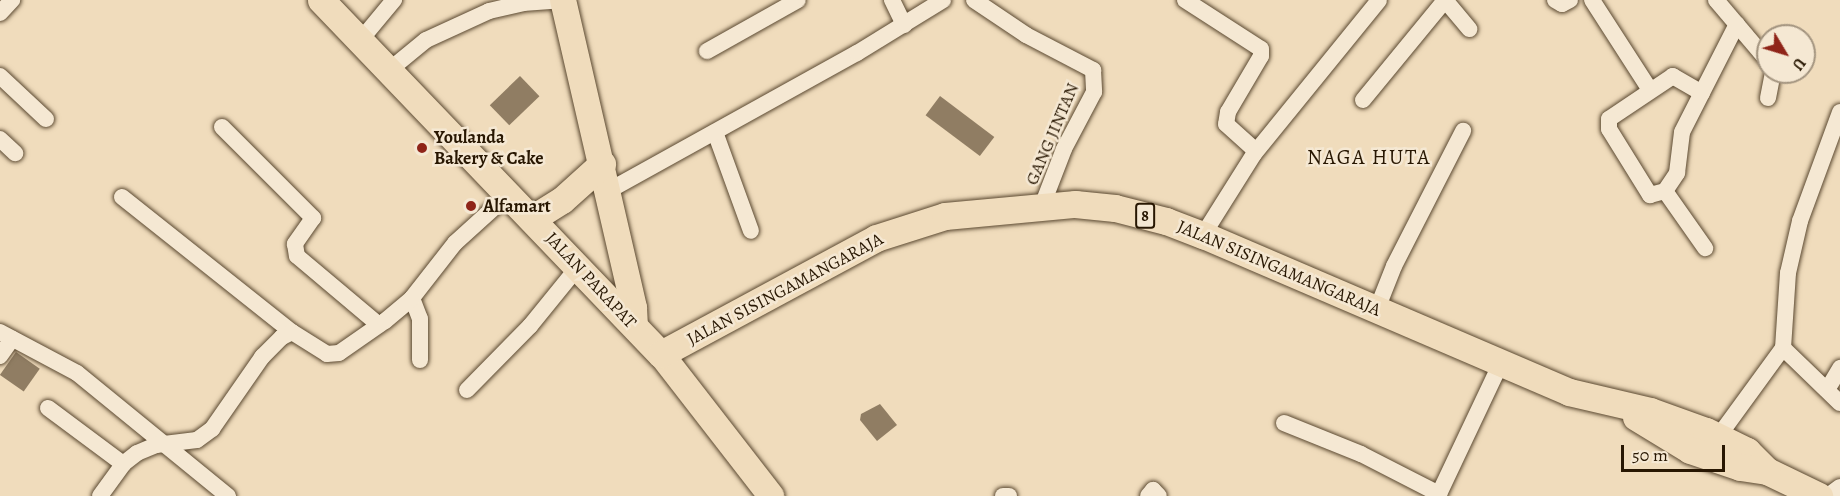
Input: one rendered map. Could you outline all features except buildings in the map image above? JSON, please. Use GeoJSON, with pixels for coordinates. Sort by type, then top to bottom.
{"type":"FeatureCollection","features":[{"type":"Feature","properties":{"kind":"highway","name":"JALAN PARAPAT"},"geometry":{"type":"LineString","coordinates":[[321,0],[387,72],[533,218],[660,354]]}},
{"type":"Feature","properties":{"kind":"highway"},"geometry":{"type":"LineString","coordinates":[[533,218],[562,200],[602,164]]}},
{"type":"Feature","properties":{"kind":"highway","name":"JALAN SISINGAMANGARAJA"},"geometry":{"type":"LineString","coordinates":[[660,354],[876,238],[945,216],[1075,204],[1115,208],[1166,220],[1569,392],[1626,408],[1650,411],[1718,437],[1747,451],[1767,471]]}},
{"type":"Feature","properties":{"kind":"highway","name":"JALAN SISINGAMANGARAJA"},"geometry":{"type":"LineString","coordinates":[[1626,408],[1644,425],[1690,450],[1740,467],[1767,471],[1819,496]]}},
{"type":"Feature","properties":{"kind":"main road"},"geometry":{"type":"LineString","coordinates":[[563,0],[608,191],[635,326]]}},
{"type":"Feature","properties":{"kind":"main road"},"geometry":{"type":"LineString","coordinates":[[660,354],[771,496]]}},
{"type":"Feature","properties":{"kind":"street"},"geometry":{"type":"LineString","coordinates":[[0,13],[12,0]]}},
{"type":"Feature","properties":{"kind":"street"},"geometry":{"type":"LineString","coordinates":[[359,42],[394,0]]}},
{"type":"Feature","properties":{"kind":"street"},"geometry":{"type":"LineString","coordinates":[[387,72],[426,40],[489,11],[523,3],[563,0]]}},
{"type":"Feature","properties":{"kind":"street"},"geometry":{"type":"LineString","coordinates":[[707,51],[798,0]]}},
{"type":"Feature","properties":{"kind":"street"},"geometry":{"type":"LineString","coordinates":[[892,0],[904,25]]}},
{"type":"Feature","properties":{"kind":"street"},"geometry":{"type":"LineString","coordinates":[[608,191],[904,25],[943,0]]}},
{"type":"Feature","properties":{"kind":"street","name":"GANG JINTAN"},"geometry":{"type":"LineString","coordinates":[[974,0],[1026,35],[1093,70],[1094,92],[1064,149],[1042,206]]}},
{"type":"Feature","properties":{"kind":"street"},"geometry":{"type":"LineString","coordinates":[[1185,0],[1261,49],[1261,56],[1228,112],[1226,124],[1256,151]]}},
{"type":"Feature","properties":{"kind":"street"},"geometry":{"type":"LineString","coordinates":[[1203,235],[1256,151],[1379,0]]}},
{"type":"Feature","properties":{"kind":"street"},"geometry":{"type":"LineString","coordinates":[[1363,100],[1445,0],[1469,29]]}},
{"type":"Feature","properties":{"kind":"street"},"geometry":{"type":"LineString","coordinates":[[1555,0],[1562,4],[1570,0]]}},
{"type":"Feature","properties":{"kind":"street"},"geometry":{"type":"LineString","coordinates":[[1592,0],[1650,90]]}},
{"type":"Feature","properties":{"kind":"street"},"geometry":{"type":"LineString","coordinates":[[1716,0],[1756,47]]}},
{"type":"Feature","properties":{"kind":"street"},"geometry":{"type":"LineString","coordinates":[[1702,93],[1673,76],[1616,111],[1607,124],[1646,193],[1654,196],[1665,190],[1677,173],[1682,132],[1702,93],[1737,24]]}},
{"type":"Feature","properties":{"kind":"street"},"geometry":{"type":"LineString","coordinates":[[0,76],[46,119]]}},
{"type":"Feature","properties":{"kind":"street"},"geometry":{"type":"LineString","coordinates":[[1768,98],[1771,84]]}},
{"type":"Feature","properties":{"kind":"street"},"geometry":{"type":"LineString","coordinates":[[1718,437],[1783,348],[1788,273],[1800,221],[1840,112]]}},
{"type":"Feature","properties":{"kind":"street"},"geometry":{"type":"LineString","coordinates":[[222,127],[313,218],[295,244],[297,256],[379,325]]}},
{"type":"Feature","properties":{"kind":"street"},"geometry":{"type":"LineString","coordinates":[[1377,309],[1394,266],[1463,131]]}},
{"type":"Feature","properties":{"kind":"street"},"geometry":{"type":"LineString","coordinates":[[715,132],[751,231]]}},
{"type":"Feature","properties":{"kind":"street"},"geometry":{"type":"LineString","coordinates":[[0,139],[15,153]]}},
{"type":"Feature","properties":{"kind":"street"},"geometry":{"type":"LineString","coordinates":[[1665,190],[1705,248]]}},
{"type":"Feature","properties":{"kind":"street"},"geometry":{"type":"LineString","coordinates":[[122,197],[292,332],[327,354],[339,353],[412,298],[454,243],[509,194]]}},
{"type":"Feature","properties":{"kind":"street"},"geometry":{"type":"LineString","coordinates":[[467,390],[530,326],[578,267]]}},
{"type":"Feature","properties":{"kind":"street"},"geometry":{"type":"LineString","coordinates":[[412,298],[420,319],[420,360]]}},
{"type":"Feature","properties":{"kind":"street"},"geometry":{"type":"LineString","coordinates":[[100,496],[123,464],[147,447],[168,446],[196,440],[212,429],[262,357],[292,332]]}},
{"type":"Feature","properties":{"kind":"street"},"geometry":{"type":"LineString","coordinates":[[0,356],[6,335],[77,373],[228,496]]}},
{"type":"Feature","properties":{"kind":"street"},"geometry":{"type":"LineString","coordinates":[[1783,348],[1840,403]]}},
{"type":"Feature","properties":{"kind":"street"},"geometry":{"type":"LineString","coordinates":[[1284,423],[1361,454],[1439,495],[1501,363]]}},
{"type":"Feature","properties":{"kind":"street"},"geometry":{"type":"LineString","coordinates":[[1827,390],[1840,368]]}},
{"type":"Feature","properties":{"kind":"street"},"geometry":{"type":"LineString","coordinates":[[48,408],[123,464]]}},
{"type":"Feature","properties":{"kind":"street"},"geometry":{"type":"LineString","coordinates":[[1828,496],[1840,487]]}},
{"type":"Feature","properties":{"kind":"street"},"geometry":{"type":"LineString","coordinates":[[1148,496],[1153,490],[1159,496]]}},
{"type":"Feature","properties":{"kind":"street"},"geometry":{"type":"LineString","coordinates":[[1003,496],[1009,496]]}},
{"type":"Feature","properties":{"kind":"place","name":"Youlanda Bakery & Cake"},"geometry":{"type":"Point","coordinates":[422,148]}},
{"type":"Feature","properties":{"kind":"place","name":"Alfamart"},"geometry":{"type":"Point","coordinates":[471,206]}},
{"type":"Feature","properties":{"kind":"district","name":"NAGA HUTA"},"geometry":{"type":"Point","coordinates":[1369,157]}}]}
